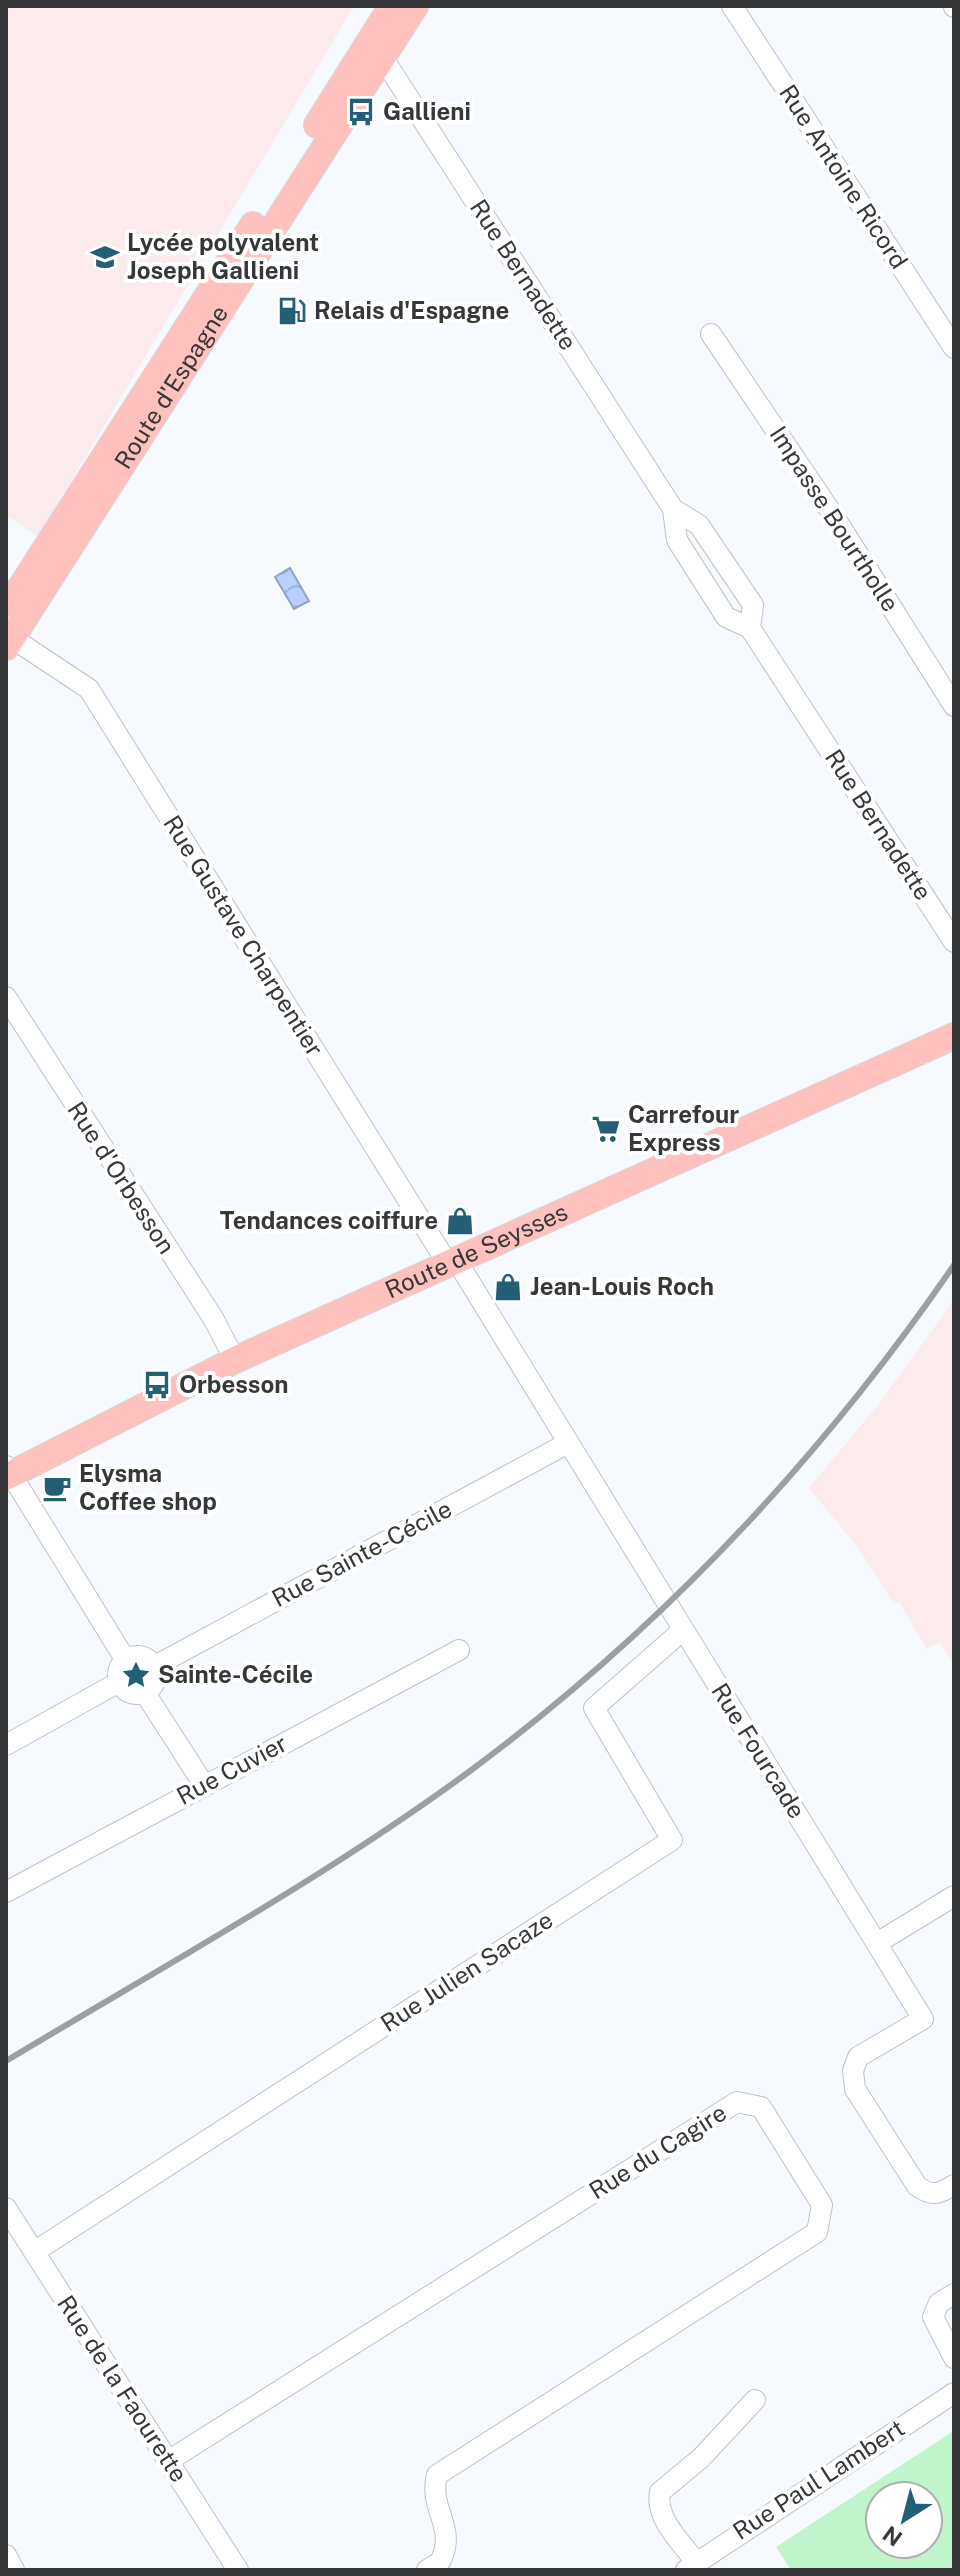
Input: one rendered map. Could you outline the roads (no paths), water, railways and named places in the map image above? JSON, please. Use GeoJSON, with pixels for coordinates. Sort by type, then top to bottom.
{"type":"FeatureCollection","features":[{"type":"Feature","properties":{"kind":"main road","name":"Route d'Espagne"},"geometry":{"type":"LineString","coordinates":[[9,643],[374,52],[392,6]]}},
{"type":"Feature","properties":{"kind":"main road","name":"Route d'Espagne"},"geometry":{"type":"LineString","coordinates":[[6,603],[21,587],[374,52],[415,6]]}},
{"type":"Feature","properties":{"kind":"main road","name":"Route de Seysses"},"geometry":{"type":"LineString","coordinates":[[8,1473],[235,1360],[451,1260],[954,1036]]}},
{"type":"Feature","properties":{"kind":"street","name":"Rue Antoine Ricord"},"geometry":{"type":"LineString","coordinates":[[732,6],[954,348]]}},
{"type":"Feature","properties":{"kind":"street","name":"Rue Bernadette"},"geometry":{"type":"LineString","coordinates":[[374,52],[673,509],[699,525],[753,605],[750,628]]}},
{"type":"Feature","properties":{"kind":"street","name":"Impasse Bourtholle"},"geometry":{"type":"LineString","coordinates":[[711,334],[837,521],[954,706]]}},
{"type":"Feature","properties":{"kind":"street","name":"Rue Bernadette"},"geometry":{"type":"LineString","coordinates":[[673,509],[677,540],[726,617],[750,628],[954,942]]}},
{"type":"Feature","properties":{"kind":"street","name":"Rue Gustave Charpentier"},"geometry":{"type":"LineString","coordinates":[[9,643],[89,689],[451,1260]]}},
{"type":"Feature","properties":{"kind":"street","name":"Rue d'Orbesson"},"geometry":{"type":"LineString","coordinates":[[6,997],[213,1318],[235,1360]]}},
{"type":"Feature","properties":{"kind":"street","name":"Rue Fourcade"},"geometry":{"type":"LineString","coordinates":[[451,1260],[568,1443],[923,2019],[858,2057],[853,2071],[855,2089],[917,2186],[928,2194],[939,2194],[954,2185]]}},
{"type":"Feature","properties":{"kind":"street","name":"Rue Sainte-Cécile"},"geometry":{"type":"LineString","coordinates":[[155,1666],[568,1443]]}},
{"type":"Feature","properties":{"kind":"street"},"geometry":{"type":"LineString","coordinates":[[8,1473],[125,1659]]}},
{"type":"Feature","properties":{"kind":"street","name":"Rue Julien Sacaze"},"geometry":{"type":"LineString","coordinates":[[34,2252],[672,1840],[594,1708],[683,1630]]}},
{"type":"Feature","properties":{"kind":"street","name":"Rue Cuvier"},"geometry":{"type":"LineString","coordinates":[[6,1892],[459,1650]]}},
{"type":"Feature","properties":{"kind":"street"},"geometry":{"type":"LineString","coordinates":[[145,1693],[156,1682],[155,1666],[142,1655],[125,1659],[118,1670],[119,1682],[125,1690],[145,1693],[204,1785]]}},
{"type":"Feature","properties":{"kind":"street"},"geometry":{"type":"LineString","coordinates":[[6,1745],[119,1682]]}},
{"type":"Feature","properties":{"kind":"street"},"geometry":{"type":"LineString","coordinates":[[877,1943],[954,1896]]}},
{"type":"Feature","properties":{"kind":"street","name":"Rue du Cagire"},"geometry":{"type":"LineString","coordinates":[[168,2461],[737,2102],[761,2107],[822,2205],[817,2232],[437,2475],[433,2491],[448,2535],[447,2549],[440,2562],[427,2570]]}},
{"type":"Feature","properties":{"kind":"street","name":"Rue de la Faourette"},"geometry":{"type":"LineString","coordinates":[[6,2208],[238,2570]]}},
{"type":"Feature","properties":{"kind":"street"},"geometry":{"type":"LineString","coordinates":[[954,2294],[939,2303],[933,2317],[954,2358]]}},
{"type":"Feature","properties":{"kind":"street","name":"Rue Paul Lambert"},"geometry":{"type":"LineString","coordinates":[[691,2566],[954,2393]]}},
{"type":"Feature","properties":{"kind":"street"},"geometry":{"type":"LineString","coordinates":[[691,2566],[663,2518],[658,2505],[660,2492],[701,2458],[755,2400]]}},
{"type":"Feature","properties":{"kind":"street"},"geometry":{"type":"LineString","coordinates":[[6,2555],[14,2570]]}},
{"type":"Feature","properties":{"kind":"water"},"geometry":{"type":"Polygon","coordinates":[[[290,568],[309,601],[294,609],[275,577],[290,568]]]}},
{"type":"Feature","properties":{"kind":"railway"},"geometry":{"type":"LineString","coordinates":[[6,2061],[357,1849],[470,1771],[540,1717],[671,1600],[792,1474],[903,1337],[954,1265]]}},
{"type":"Feature","properties":{"kind":"place","name":"Gallieni"},"geometry":{"type":"Point","coordinates":[361,112]}},
{"type":"Feature","properties":{"kind":"place","name":"Lycée polyvalent Joseph Gallieni"},"geometry":{"type":"Point","coordinates":[105,257]}},
{"type":"Feature","properties":{"kind":"place","name":"Relais d'Espagne"},"geometry":{"type":"Point","coordinates":[292,311]}},
{"type":"Feature","properties":{"kind":"place","name":"Carrefour Express"},"geometry":{"type":"Point","coordinates":[606,1129]}},
{"type":"Feature","properties":{"kind":"place","name":"Tendances coiffure"},"geometry":{"type":"Point","coordinates":[460,1221]}},
{"type":"Feature","properties":{"kind":"place","name":"Jean-Louis Roch"},"geometry":{"type":"Point","coordinates":[508,1287]}},
{"type":"Feature","properties":{"kind":"place","name":"Orbesson"},"geometry":{"type":"Point","coordinates":[157,1385]}},
{"type":"Feature","properties":{"kind":"place","name":"Elysma Coffee shop"},"geometry":{"type":"Point","coordinates":[57,1488]}},
{"type":"Feature","properties":{"kind":"place","name":"Sainte-Cécile"},"geometry":{"type":"Point","coordinates":[136,1675]}}]}
